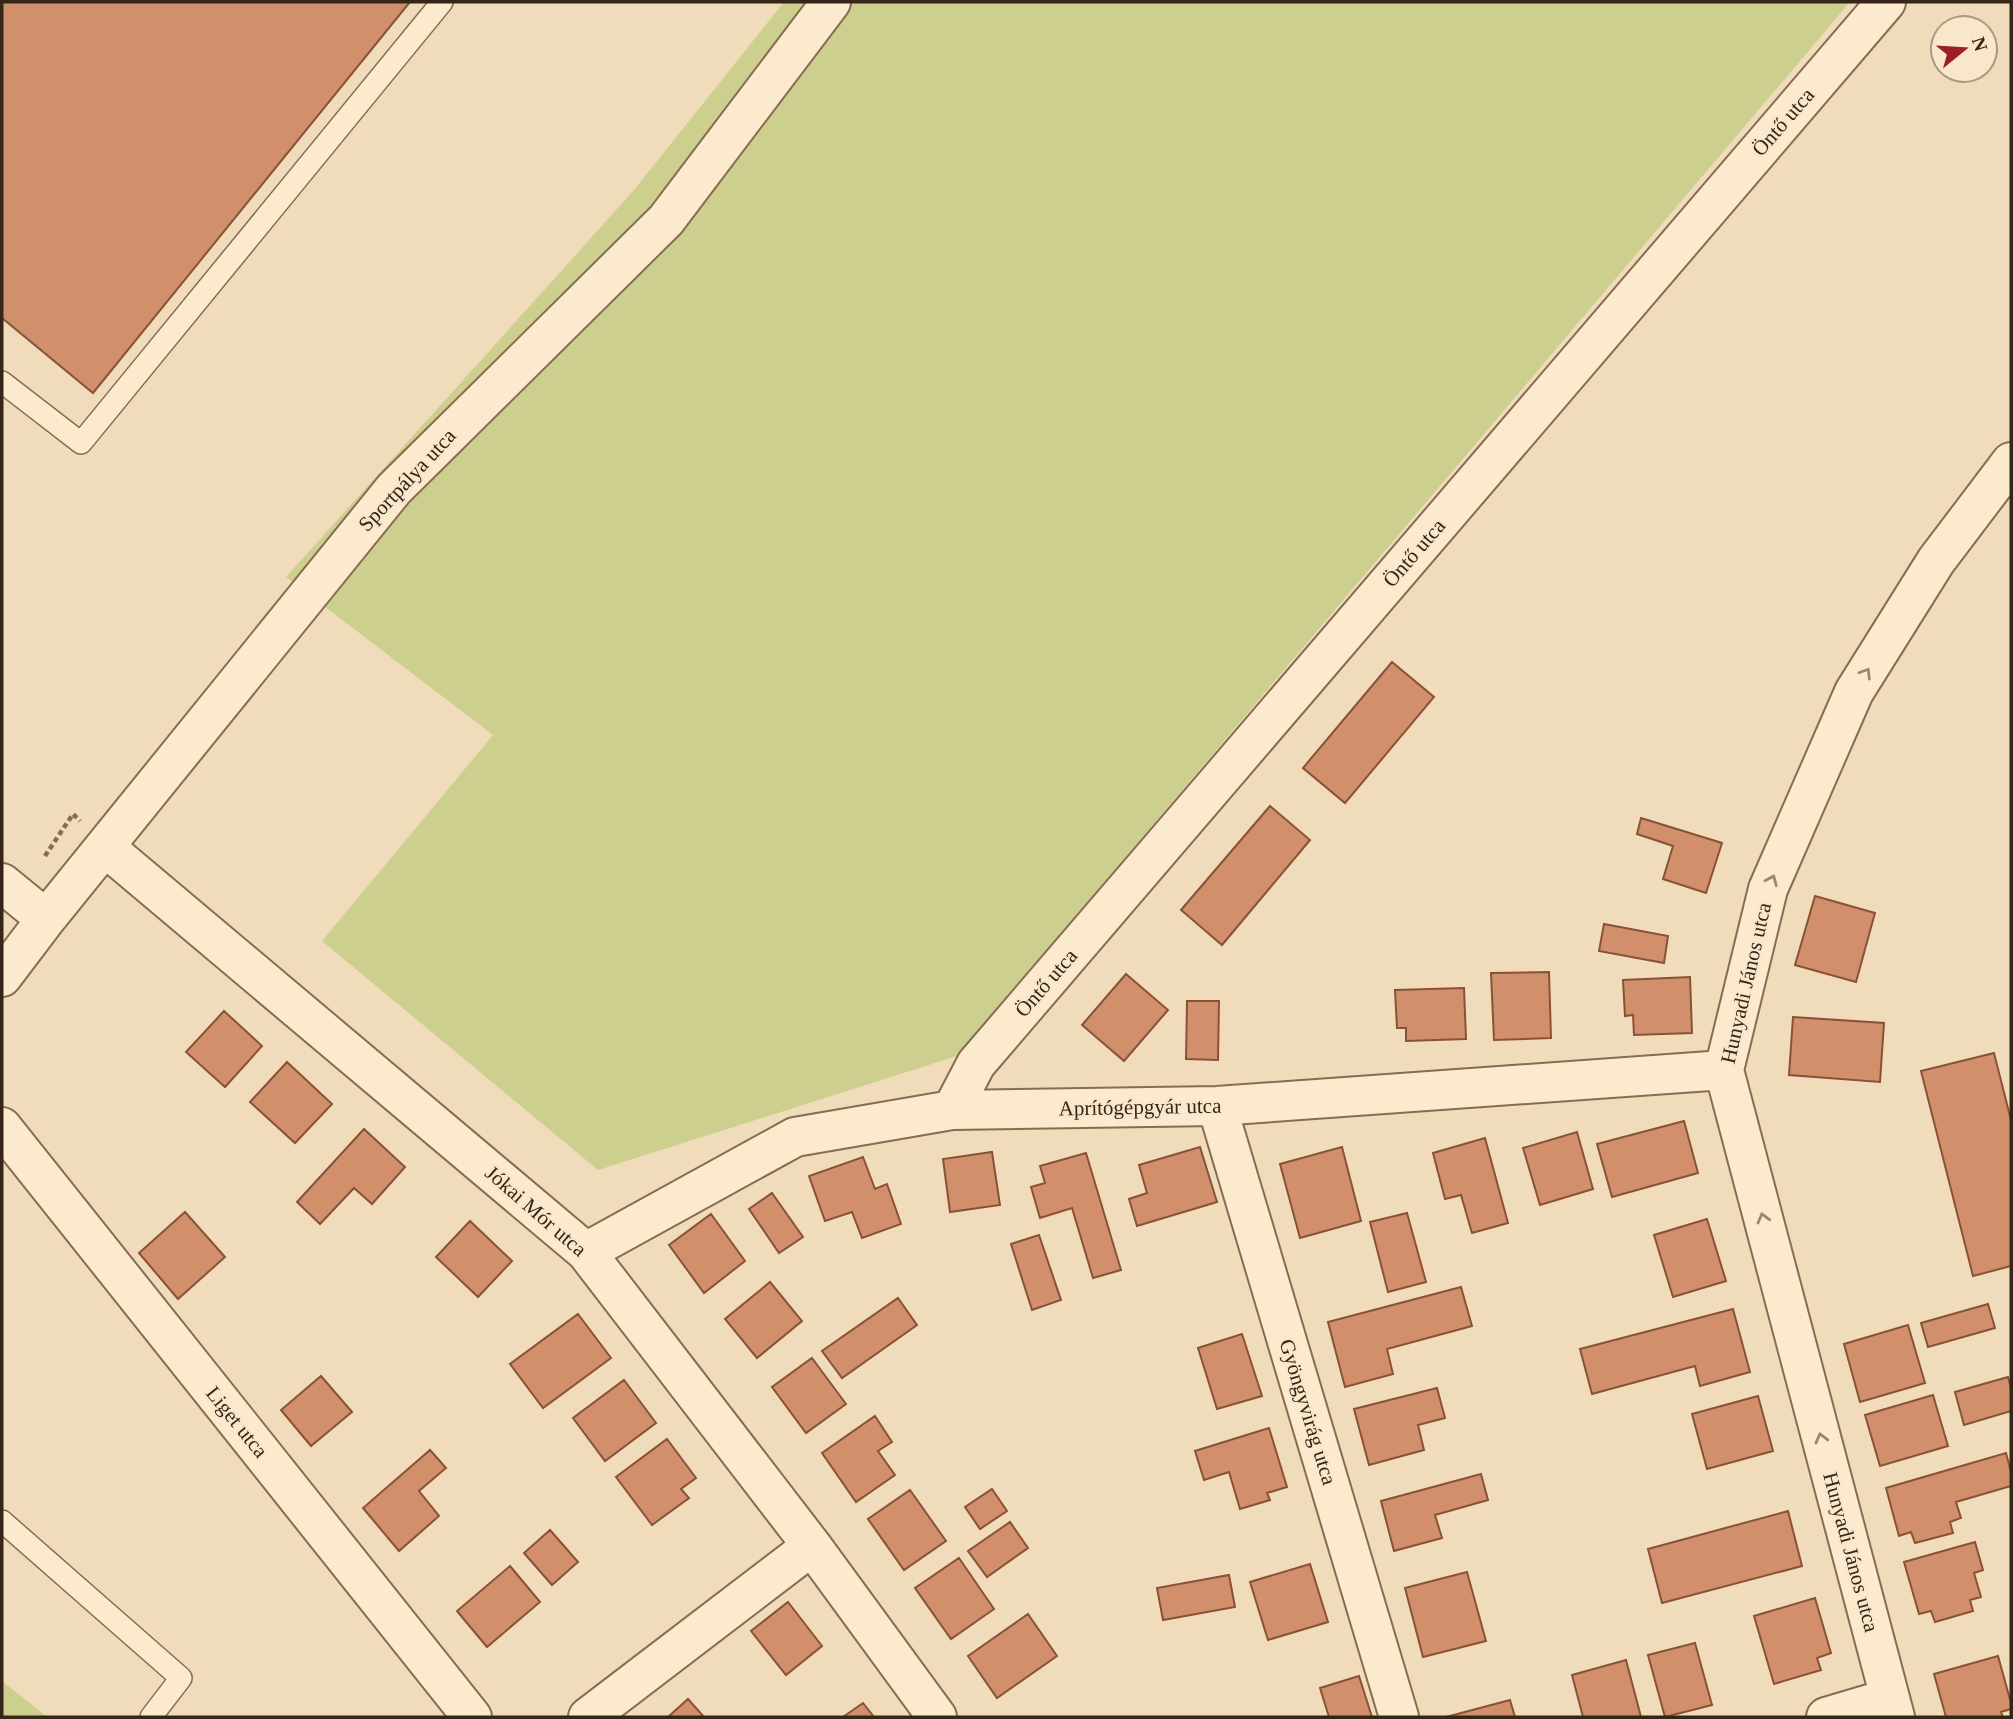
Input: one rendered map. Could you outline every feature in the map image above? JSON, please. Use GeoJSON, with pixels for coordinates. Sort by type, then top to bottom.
{"type":"FeatureCollection","features":[{"type":"Feature","properties":{"kind":"street","name":"Sportpálya utca"},"geometry":{"type":"LineString","coordinates":[[2,977],[394,489],[666,220],[831,2]]}},
{"type":"Feature","properties":{"kind":"street","name":"Öntő utca"},"geometry":{"type":"LineString","coordinates":[[952,1110],[976,1064],[1886,2]]}},
{"type":"Feature","properties":{"kind":"street","name":"Hunyadi János utca"},"geometry":{"type":"LineString","coordinates":[[1892,1707],[1724,1070],[1768,889],[1854,692],[1936,561],[2011,462]]}},
{"type":"Feature","properties":{"kind":"street","name":"Jókai Mór utca"},"geometry":{"type":"LineString","coordinates":[[106,847],[586,1252],[812,1546],[937,1717]]}},
{"type":"Feature","properties":{"kind":"street"},"geometry":{"type":"LineString","coordinates":[[2,883],[46,919]]}},
{"type":"Feature","properties":{"kind":"street","name":"Aprítógépgyár utca"},"geometry":{"type":"LineString","coordinates":[[586,1252],[795,1137],[952,1110],[1217,1106],[1724,1070]]}},
{"type":"Feature","properties":{"kind":"street","name":"Gyöngyvirág utca"},"geometry":{"type":"LineString","coordinates":[[1217,1106],[1399,1717]]}},
{"type":"Feature","properties":{"kind":"street","name":"Liget utca"},"geometry":{"type":"LineString","coordinates":[[2,1127],[472,1717]]}},
{"type":"Feature","properties":{"kind":"street"},"geometry":{"type":"LineString","coordinates":[[588,1717],[812,1546]]}},
{"type":"Feature","properties":{"kind":"street"},"geometry":{"type":"LineString","coordinates":[[1826,1717],[1892,1707]]}},
{"type":"Feature","properties":{"kind":"lane"},"geometry":{"type":"LineString","coordinates":[[2,382],[81,443],[442,2]]}},
{"type":"Feature","properties":{"kind":"lane"},"geometry":{"type":"LineString","coordinates":[[2,1521],[181,1678],[151,1717]]}},
{"type":"Feature","properties":{"kind":"green space"},"geometry":{"type":"Polygon","coordinates":[[[784,2],[1850,2],[957,1056],[598,1170],[322,941],[493,735],[286,577],[634,190],[784,2]]]}},
{"type":"Feature","properties":{"kind":"green space"},"geometry":{"type":"Polygon","coordinates":[[[2,1681],[47,1717],[2,1717],[2,1681]]]}},
{"type":"Feature","properties":{"kind":"building"},"geometry":{"type":"Polygon","coordinates":[[[2,2],[410,2],[93,393],[2,318],[2,2]]]}},
{"type":"Feature","properties":{"kind":"building"},"geometry":{"type":"Polygon","coordinates":[[[1392,662],[1434,697],[1345,803],[1303,768],[1392,662]]]}},
{"type":"Feature","properties":{"kind":"building"},"geometry":{"type":"Polygon","coordinates":[[[1270,806],[1310,840],[1222,945],[1181,910],[1270,806]]]}},
{"type":"Feature","properties":{"kind":"building"},"geometry":{"type":"Polygon","coordinates":[[[1641,818],[1722,843],[1706,893],[1663,879],[1673,846],[1637,834],[1641,818]]]}},
{"type":"Feature","properties":{"kind":"building"},"geometry":{"type":"Polygon","coordinates":[[[1815,896],[1875,913],[1856,982],[1795,965],[1815,896]]]}},
{"type":"Feature","properties":{"kind":"building"},"geometry":{"type":"Polygon","coordinates":[[[1604,924],[1668,936],[1664,963],[1599,951],[1604,924]]]}},
{"type":"Feature","properties":{"kind":"building"},"geometry":{"type":"Polygon","coordinates":[[[1549,972],[1551,1038],[1494,1040],[1491,973],[1549,972]]]}},
{"type":"Feature","properties":{"kind":"building"},"geometry":{"type":"Polygon","coordinates":[[[1126,974],[1168,1010],[1124,1061],[1082,1025],[1126,974]]]}},
{"type":"Feature","properties":{"kind":"building"},"geometry":{"type":"Polygon","coordinates":[[[1690,977],[1692,1033],[1634,1035],[1633,1015],[1625,1016],[1623,980],[1690,977]]]}},
{"type":"Feature","properties":{"kind":"building"},"geometry":{"type":"Polygon","coordinates":[[[1464,988],[1466,1039],[1406,1041],[1406,1028],[1397,1028],[1395,990],[1464,988]]]}},
{"type":"Feature","properties":{"kind":"building"},"geometry":{"type":"Polygon","coordinates":[[[1187,1001],[1219,1001],[1218,1060],[1186,1059],[1187,1001]]]}},
{"type":"Feature","properties":{"kind":"building"},"geometry":{"type":"Polygon","coordinates":[[[224,1011],[262,1046],[225,1087],[186,1052],[224,1011]]]}},
{"type":"Feature","properties":{"kind":"building"},"geometry":{"type":"Polygon","coordinates":[[[1793,1017],[1884,1023],[1880,1082],[1789,1075],[1793,1017]]]}},
{"type":"Feature","properties":{"kind":"building"},"geometry":{"type":"Polygon","coordinates":[[[1994,1053],[2011,1120],[2011,1266],[1973,1276],[1921,1071],[1994,1053]]]}},
{"type":"Feature","properties":{"kind":"building"},"geometry":{"type":"Polygon","coordinates":[[[287,1062],[332,1104],[295,1143],[250,1102],[287,1062]]]}},
{"type":"Feature","properties":{"kind":"building"},"geometry":{"type":"Polygon","coordinates":[[[1684,1121],[1698,1173],[1612,1197],[1597,1144],[1684,1121]]]}},
{"type":"Feature","properties":{"kind":"building"},"geometry":{"type":"Polygon","coordinates":[[[364,1129],[405,1167],[372,1204],[354,1188],[320,1224],[297,1202],[364,1129]]]}},
{"type":"Feature","properties":{"kind":"building"},"geometry":{"type":"Polygon","coordinates":[[[1577,1132],[1593,1189],[1540,1205],[1523,1148],[1577,1132]]]}},
{"type":"Feature","properties":{"kind":"building"},"geometry":{"type":"Polygon","coordinates":[[[1485,1138],[1508,1223],[1472,1233],[1461,1195],[1445,1199],[1433,1153],[1485,1138]]]}},
{"type":"Feature","properties":{"kind":"building"},"geometry":{"type":"Polygon","coordinates":[[[1200,1147],[1217,1202],[1137,1226],[1129,1199],[1147,1193],[1139,1165],[1200,1147]]]}},
{"type":"Feature","properties":{"kind":"building"},"geometry":{"type":"Polygon","coordinates":[[[1342,1147],[1361,1221],[1300,1238],[1280,1164],[1342,1147]]]}},
{"type":"Feature","properties":{"kind":"building"},"geometry":{"type":"Polygon","coordinates":[[[992,1152],[1000,1205],[950,1212],[943,1159],[992,1152]]]}},
{"type":"Feature","properties":{"kind":"building"},"geometry":{"type":"Polygon","coordinates":[[[1086,1153],[1121,1270],[1093,1278],[1072,1208],[1040,1218],[1031,1187],[1045,1183],[1040,1166],[1086,1153]]]}},
{"type":"Feature","properties":{"kind":"building"},"geometry":{"type":"Polygon","coordinates":[[[863,1157],[875,1189],[887,1184],[901,1224],[862,1238],[852,1212],[825,1221],[809,1176],[863,1157]]]}},
{"type":"Feature","properties":{"kind":"building"},"geometry":{"type":"Polygon","coordinates":[[[772,1193],[803,1237],[779,1253],[749,1209],[772,1193]]]}},
{"type":"Feature","properties":{"kind":"building"},"geometry":{"type":"Polygon","coordinates":[[[185,1212],[225,1257],[178,1299],[139,1253],[185,1212]]]}},
{"type":"Feature","properties":{"kind":"building"},"geometry":{"type":"Polygon","coordinates":[[[1407,1213],[1426,1282],[1388,1292],[1370,1222],[1407,1213]]]}},
{"type":"Feature","properties":{"kind":"building"},"geometry":{"type":"Polygon","coordinates":[[[711,1214],[745,1261],[704,1293],[669,1245],[711,1214]]]}},
{"type":"Feature","properties":{"kind":"building"},"geometry":{"type":"Polygon","coordinates":[[[1707,1219],[1726,1281],[1673,1297],[1654,1235],[1707,1219]]]}},
{"type":"Feature","properties":{"kind":"building"},"geometry":{"type":"Polygon","coordinates":[[[470,1221],[512,1261],[478,1297],[436,1257],[470,1221]]]}},
{"type":"Feature","properties":{"kind":"building"},"geometry":{"type":"Polygon","coordinates":[[[1039,1235],[1061,1300],[1032,1310],[1011,1244],[1039,1235]]]}},
{"type":"Feature","properties":{"kind":"building"},"geometry":{"type":"Polygon","coordinates":[[[770,1282],[802,1321],[757,1358],[725,1319],[770,1282]]]}},
{"type":"Feature","properties":{"kind":"building"},"geometry":{"type":"Polygon","coordinates":[[[1461,1287],[1472,1326],[1387,1349],[1393,1374],[1345,1387],[1328,1322],[1461,1287]]]}},
{"type":"Feature","properties":{"kind":"building"},"geometry":{"type":"Polygon","coordinates":[[[898,1298],[917,1325],[842,1378],[822,1351],[898,1298]]]}},
{"type":"Feature","properties":{"kind":"building"},"geometry":{"type":"Polygon","coordinates":[[[1988,1304],[1995,1328],[1928,1347],[1921,1323],[1988,1304]]]}},
{"type":"Feature","properties":{"kind":"building"},"geometry":{"type":"Polygon","coordinates":[[[1733,1309],[1750,1372],[1700,1386],[1695,1366],[1592,1394],[1580,1349],[1733,1309]]]}},
{"type":"Feature","properties":{"kind":"building"},"geometry":{"type":"Polygon","coordinates":[[[578,1314],[611,1358],[543,1408],[510,1364],[578,1314]]]}},
{"type":"Feature","properties":{"kind":"building"},"geometry":{"type":"Polygon","coordinates":[[[1908,1325],[1925,1383],[1860,1402],[1844,1344],[1908,1325]]]}},
{"type":"Feature","properties":{"kind":"building"},"geometry":{"type":"Polygon","coordinates":[[[1242,1334],[1262,1396],[1217,1409],[1198,1348],[1242,1334]]]}},
{"type":"Feature","properties":{"kind":"building"},"geometry":{"type":"Polygon","coordinates":[[[812,1358],[846,1404],[806,1433],[772,1387],[812,1358]]]}},
{"type":"Feature","properties":{"kind":"building"},"geometry":{"type":"Polygon","coordinates":[[[321,1376],[352,1412],[311,1446],[281,1410],[321,1376]]]}},
{"type":"Feature","properties":{"kind":"building"},"geometry":{"type":"Polygon","coordinates":[[[2008,1377],[2011,1411],[1964,1425],[1955,1392],[2008,1377]]]}},
{"type":"Feature","properties":{"kind":"building"},"geometry":{"type":"Polygon","coordinates":[[[624,1380],[656,1423],[605,1461],[573,1418],[624,1380]]]}},
{"type":"Feature","properties":{"kind":"building"},"geometry":{"type":"Polygon","coordinates":[[[1437,1388],[1445,1418],[1418,1425],[1424,1450],[1369,1465],[1354,1409],[1437,1388]]]}},
{"type":"Feature","properties":{"kind":"building"},"geometry":{"type":"Polygon","coordinates":[[[1933,1395],[1948,1446],[1880,1466],[1865,1415],[1933,1395]]]}},
{"type":"Feature","properties":{"kind":"building"},"geometry":{"type":"Polygon","coordinates":[[[1758,1396],[1773,1451],[1707,1469],[1692,1414],[1758,1396]]]}},
{"type":"Feature","properties":{"kind":"building"},"geometry":{"type":"Polygon","coordinates":[[[875,1416],[892,1442],[878,1451],[895,1475],[856,1502],[822,1453],[875,1416]]]}},
{"type":"Feature","properties":{"kind":"building"},"geometry":{"type":"Polygon","coordinates":[[[1269,1428],[1287,1487],[1267,1493],[1270,1500],[1240,1509],[1229,1472],[1204,1480],[1195,1451],[1269,1428]]]}},
{"type":"Feature","properties":{"kind":"building"},"geometry":{"type":"Polygon","coordinates":[[[667,1439],[696,1478],[681,1489],[689,1498],[652,1525],[616,1477],[667,1439]]]}},
{"type":"Feature","properties":{"kind":"building"},"geometry":{"type":"Polygon","coordinates":[[[430,1450],[446,1468],[419,1491],[439,1516],[399,1551],[363,1508],[430,1450]]]}},
{"type":"Feature","properties":{"kind":"building"},"geometry":{"type":"Polygon","coordinates":[[[2006,1453],[2011,1486],[1956,1502],[1961,1518],[1950,1522],[1953,1533],[1915,1543],[1911,1532],[1899,1536],[1886,1488],[2006,1453]]]}},
{"type":"Feature","properties":{"kind":"building"},"geometry":{"type":"Polygon","coordinates":[[[1481,1474],[1488,1500],[1435,1515],[1442,1538],[1394,1551],[1381,1501],[1481,1474]]]}},
{"type":"Feature","properties":{"kind":"building"},"geometry":{"type":"Polygon","coordinates":[[[992,1489],[1007,1511],[980,1529],[965,1507],[992,1489]]]}},
{"type":"Feature","properties":{"kind":"building"},"geometry":{"type":"Polygon","coordinates":[[[910,1490],[946,1541],[904,1570],[868,1519],[910,1490]]]}},
{"type":"Feature","properties":{"kind":"building"},"geometry":{"type":"Polygon","coordinates":[[[1788,1511],[1802,1566],[1662,1603],[1648,1549],[1788,1511]]]}},
{"type":"Feature","properties":{"kind":"building"},"geometry":{"type":"Polygon","coordinates":[[[1010,1522],[1028,1548],[987,1577],[968,1551],[1010,1522]]]}},
{"type":"Feature","properties":{"kind":"building"},"geometry":{"type":"Polygon","coordinates":[[[550,1530],[578,1562],[552,1585],[524,1553],[550,1530]]]}},
{"type":"Feature","properties":{"kind":"building"},"geometry":{"type":"Polygon","coordinates":[[[1975,1542],[1983,1570],[1974,1573],[1981,1597],[1970,1600],[1973,1611],[1935,1622],[1931,1611],[1919,1614],[1904,1562],[1975,1542]]]}},
{"type":"Feature","properties":{"kind":"building"},"geometry":{"type":"Polygon","coordinates":[[[959,1558],[994,1609],[951,1639],[915,1588],[959,1558]]]}},
{"type":"Feature","properties":{"kind":"building"},"geometry":{"type":"Polygon","coordinates":[[[1310,1564],[1328,1622],[1268,1640],[1250,1582],[1310,1564]]]}},
{"type":"Feature","properties":{"kind":"building"},"geometry":{"type":"Polygon","coordinates":[[[510,1566],[540,1602],[487,1647],[457,1611],[510,1566]]]}},
{"type":"Feature","properties":{"kind":"building"},"geometry":{"type":"Polygon","coordinates":[[[1467,1572],[1486,1641],[1423,1657],[1405,1588],[1467,1572]]]}},
{"type":"Feature","properties":{"kind":"building"},"geometry":{"type":"Polygon","coordinates":[[[1229,1575],[1235,1607],[1163,1620],[1157,1588],[1229,1575]]]}},
{"type":"Feature","properties":{"kind":"building"},"geometry":{"type":"Polygon","coordinates":[[[1815,1598],[1831,1653],[1817,1658],[1821,1670],[1774,1684],[1754,1616],[1815,1598]]]}},
{"type":"Feature","properties":{"kind":"building"},"geometry":{"type":"Polygon","coordinates":[[[788,1602],[822,1646],[786,1675],[751,1631],[788,1602]]]}},
{"type":"Feature","properties":{"kind":"building"},"geometry":{"type":"Polygon","coordinates":[[[1028,1614],[1057,1656],[997,1698],[968,1656],[1028,1614]]]}},
{"type":"Feature","properties":{"kind":"building"},"geometry":{"type":"Polygon","coordinates":[[[1695,1643],[1712,1705],[1665,1717],[1648,1655],[1695,1643]]]}},
{"type":"Feature","properties":{"kind":"building"},"geometry":{"type":"Polygon","coordinates":[[[1998,1656],[2011,1709],[2001,1712],[2003,1717],[1946,1717],[1934,1674],[1998,1656]]]}},
{"type":"Feature","properties":{"kind":"building"},"geometry":{"type":"Polygon","coordinates":[[[1626,1660],[1641,1717],[1583,1717],[1572,1675],[1626,1660]]]}},
{"type":"Feature","properties":{"kind":"building"},"geometry":{"type":"Polygon","coordinates":[[[1359,1676],[1372,1717],[1329,1717],[1320,1688],[1359,1676]]]}},
{"type":"Feature","properties":{"kind":"building"},"geometry":{"type":"Polygon","coordinates":[[[688,1699],[704,1717],[668,1717],[688,1699]]]}},
{"type":"Feature","properties":{"kind":"building"},"geometry":{"type":"Polygon","coordinates":[[[1510,1700],[1515,1717],[1446,1717],[1510,1700]]]}},
{"type":"Feature","properties":{"kind":"building"},"geometry":{"type":"Polygon","coordinates":[[[863,1703],[874,1717],[843,1717],[863,1703]]]}}]}
